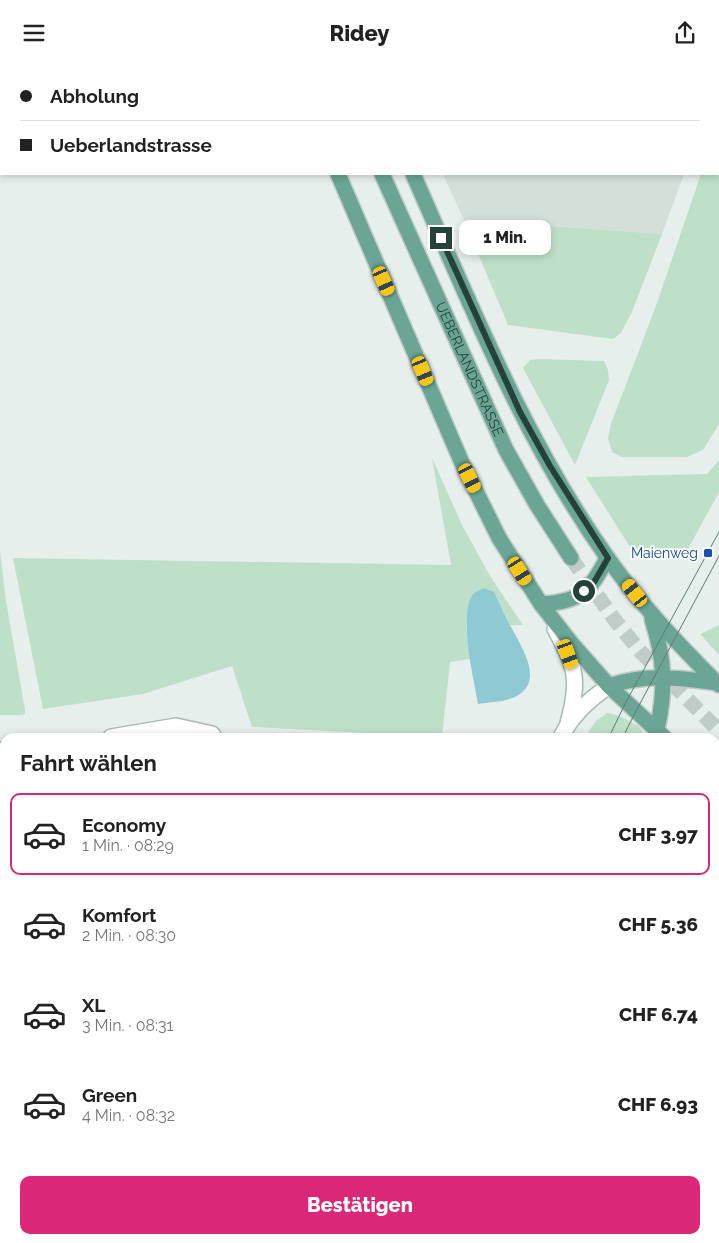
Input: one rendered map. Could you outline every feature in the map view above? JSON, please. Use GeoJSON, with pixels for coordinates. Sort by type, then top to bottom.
{"type":"FeatureCollection","features":[{"type":"Feature","properties":{"kind":"main road"},"geometry":{"type":"LineString","coordinates":[[338,175],[462,463],[499,538],[541,604],[566,649],[575,676],[574,700],[564,733]]}},
{"type":"Feature","properties":{"kind":"main road","name":"UEBERLANDSTRASSE"},"geometry":{"type":"LineString","coordinates":[[382,175],[506,450],[537,505],[571,558]]}},
{"type":"Feature","properties":{"kind":"main road","name":"UEBERLANDSTRASSE"},"geometry":{"type":"LineString","coordinates":[[414,175],[484,335],[520,412],[550,466],[608,558],[650,613],[718,685]]}},
{"type":"Feature","properties":{"kind":"main road"},"geometry":{"type":"LineString","coordinates":[[541,604],[560,603],[576,598],[593,584],[608,558]]}},
{"type":"Feature","properties":{"kind":"main road"},"geometry":{"type":"LineString","coordinates":[[541,604],[572,644],[609,686],[656,733]]}},
{"type":"Feature","properties":{"kind":"main road"},"geometry":{"type":"LineString","coordinates":[[650,613],[663,661],[664,678],[658,733]]}},
{"type":"Feature","properties":{"kind":"main road"},"geometry":{"type":"LineString","coordinates":[[568,723],[584,705],[609,686],[626,680],[664,678],[718,685]]}},
{"type":"Feature","properties":{"kind":"main road"},"geometry":{"type":"LineString","coordinates":[[134,733],[176,726],[205,733]]}},
{"type":"Feature","properties":{"kind":"shaded area"},"geometry":{"type":"Polygon","coordinates":[[[443,175],[684,175],[662,234],[464,220],[443,175]]]}},
{"type":"Feature","properties":{"kind":"green space"},"geometry":{"type":"Polygon","coordinates":[[[701,175],[719,175],[719,424],[703,450],[687,457],[622,457],[612,452],[608,438],[611,424],[657,303],[701,175]]]}},
{"type":"Feature","properties":{"kind":"green space"},"geometry":{"type":"Polygon","coordinates":[[[464,220],[662,234],[632,312],[621,333],[613,339],[508,325],[464,220]]]}},
{"type":"Feature","properties":{"kind":"green space"},"geometry":{"type":"Polygon","coordinates":[[[530,360],[604,361],[608,370],[609,380],[575,465],[523,368],[530,360]]]}},
{"type":"Feature","properties":{"kind":"green space"},"geometry":{"type":"Polygon","coordinates":[[[432,458],[462,525],[490,576],[523,625],[510,625],[494,592],[467,613],[466,625],[470,659],[450,662],[442,733],[366,733],[252,727],[232,666],[143,694],[43,709],[13,558],[451,565],[432,458]]]}},
{"type":"Feature","properties":{"kind":"green space"},"geometry":{"type":"Polygon","coordinates":[[[719,460],[719,492],[688,549],[635,555],[586,477],[707,474],[719,460]]]}},
{"type":"Feature","properties":{"kind":"green space"},"geometry":{"type":"Polygon","coordinates":[[[0,551],[6,601],[25,710],[25,714],[20,715],[0,715],[0,551]]]}},
{"type":"Feature","properties":{"kind":"green space"},"geometry":{"type":"Polygon","coordinates":[[[719,625],[719,655],[700,634],[719,625]]]}},
{"type":"Feature","properties":{"kind":"green space"},"geometry":{"type":"Polygon","coordinates":[[[610,713],[635,724],[643,733],[588,732],[596,721],[610,713]]]}},
{"type":"Feature","properties":{"kind":"water"},"geometry":{"type":"Polygon","coordinates":[[[484,588],[494,592],[525,654],[530,673],[529,682],[524,690],[515,697],[478,704],[470,663],[467,615],[469,602],[474,593],[484,588]]]}},
{"type":"Feature","properties":{"kind":"tunnel"},"geometry":{"type":"LineString","coordinates":[[571,558],[614,619],[640,651],[719,731]]}},
{"type":"Feature","properties":{"kind":"tram line"},"geometry":{"type":"LineString","coordinates":[[611,733],[719,532]]}},
{"type":"Feature","properties":{"kind":"tram line"},"geometry":{"type":"LineString","coordinates":[[625,733],[719,556]]}},
{"type":"Feature","properties":{"kind":"place","name":"Maienweg"},"geometry":{"type":"Point","coordinates":[708,553]}},
{"type":"Feature","properties":{"kind":"route"},"geometry":{"type":"LineString","coordinates":[[441,238],[520,412],[550,466],[608,558],[593,584],[584,591]]}}]}
